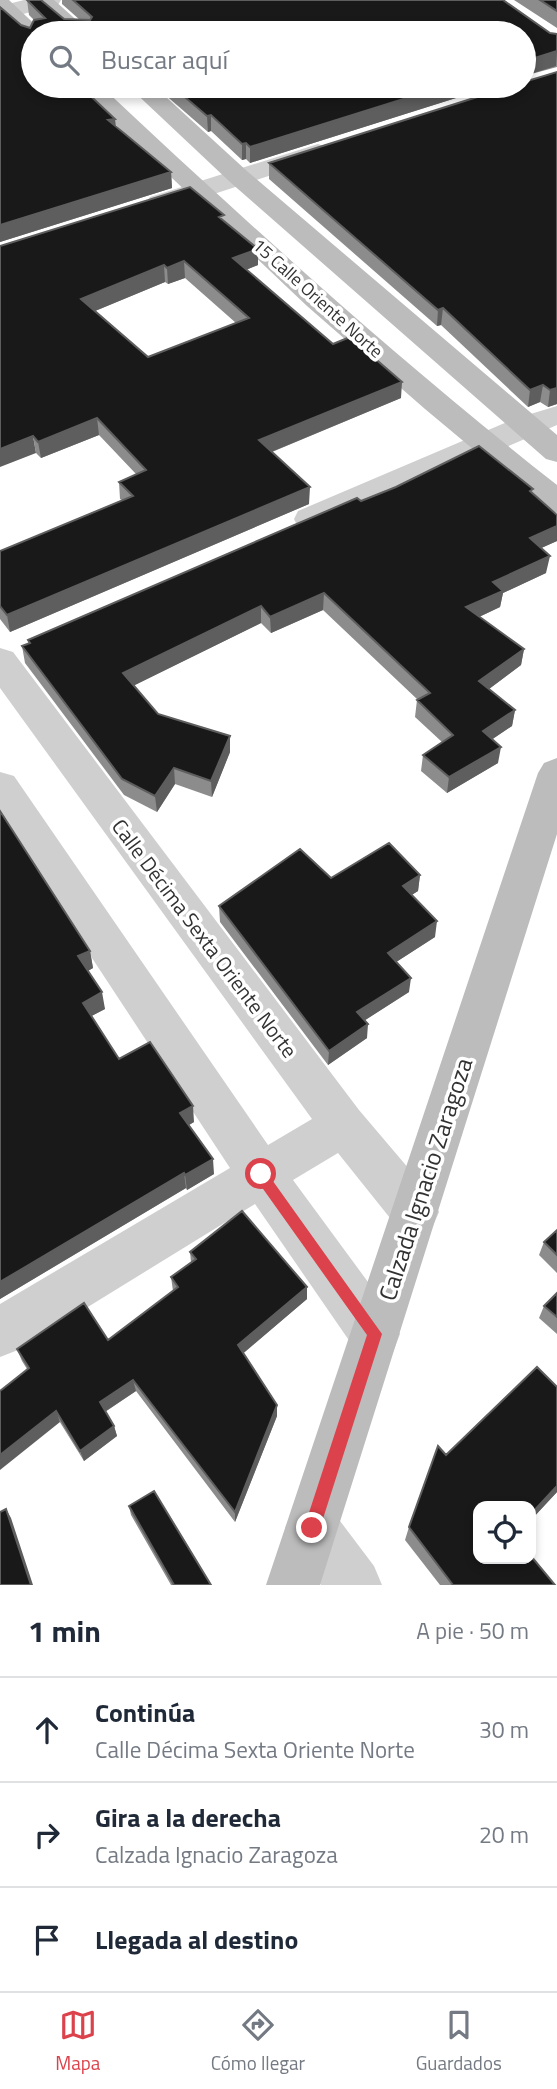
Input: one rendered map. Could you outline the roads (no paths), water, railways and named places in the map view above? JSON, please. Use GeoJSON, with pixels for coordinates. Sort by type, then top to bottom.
{"type":"FeatureCollection","features":[{"type":"Feature","properties":{"kind":"main road"},"geometry":{"type":"LineString","coordinates":[[44,1],[66,21]]}},
{"type":"Feature","properties":{"kind":"main road"},"geometry":{"type":"LineString","coordinates":[[3,9],[21,24]]}},
{"type":"Feature","properties":{"kind":"main road","name":"15 Calle Oriente Norte"},"geometry":{"type":"LineString","coordinates":[[100,98],[197,191],[483,444],[557,502]]}},
{"type":"Feature","properties":{"kind":"main road","name":"15 Calle Oriente Norte"},"geometry":{"type":"LineString","coordinates":[[153,98],[239,177],[557,452]]}},
{"type":"Feature","properties":{"kind":"main road","name":"Calzada Ignacio Zaragoza"},"geometry":{"type":"LineString","coordinates":[[293,1585],[557,773]]}},
{"type":"Feature","properties":{"kind":"street"},"geometry":{"type":"LineString","coordinates":[[3,9],[44,1]]}},
{"type":"Feature","properties":{"kind":"street"},"geometry":{"type":"LineString","coordinates":[[132,212],[345,143]]}},
{"type":"Feature","properties":{"kind":"street"},"geometry":{"type":"LineString","coordinates":[[280,532],[525,426],[557,415]]}},
{"type":"Feature","properties":{"kind":"street","name":"Calle Décima Sexta Oriente Norte"},"geometry":{"type":"LineString","coordinates":[[8,652],[343,1125],[415,1212]]}},
{"type":"Feature","properties":{"kind":"street"},"geometry":{"type":"LineString","coordinates":[[0,787],[261,1174],[375,1334]]}},
{"type":"Feature","properties":{"kind":"street"},"geometry":{"type":"LineString","coordinates":[[0,1332],[343,1125]]}},
{"type":"Feature","properties":{"kind":"street"},"geometry":{"type":"LineString","coordinates":[[312,1528],[355,1585]]}}]}
